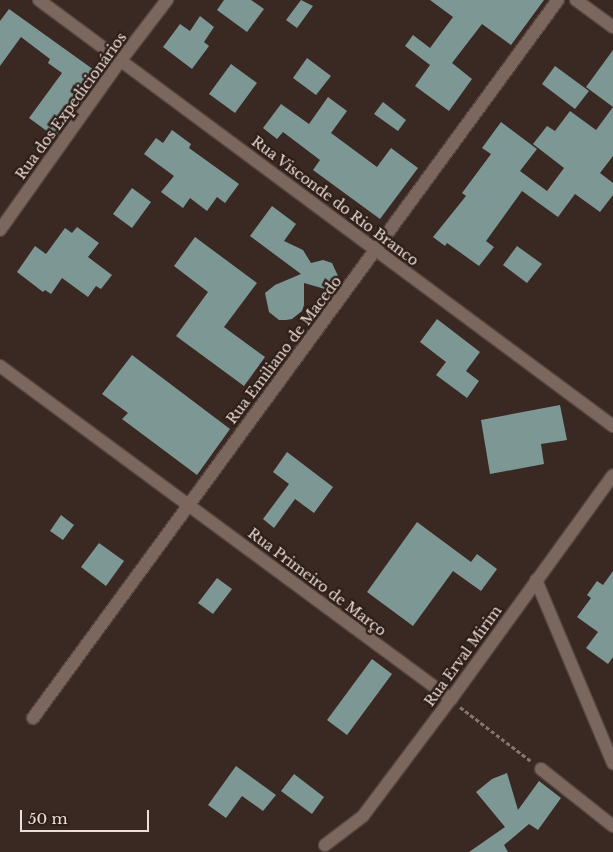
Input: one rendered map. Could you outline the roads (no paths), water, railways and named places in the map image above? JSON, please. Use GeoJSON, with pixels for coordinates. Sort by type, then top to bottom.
{"type":"FeatureCollection","features":[{"type":"Feature","properties":{"kind":"street","name":"Rua Visconde do Rio Branco"},"geometry":{"type":"LineString","coordinates":[[39,0],[613,426]]}},
{"type":"Feature","properties":{"kind":"street","name":"Rua dos Expedicionários"},"geometry":{"type":"LineString","coordinates":[[0,230],[121,60],[167,0]]}},
{"type":"Feature","properties":{"kind":"street","name":"Rua Emiliano de Macedo"},"geometry":{"type":"LineString","coordinates":[[33,718],[187,504],[377,251],[558,0]]}},
{"type":"Feature","properties":{"kind":"street"},"geometry":{"type":"LineString","coordinates":[[576,0],[613,27]]}},
{"type":"Feature","properties":{"kind":"street","name":"Rua Primeiro de Março"},"geometry":{"type":"LineString","coordinates":[[0,366],[451,699]]}},
{"type":"Feature","properties":{"kind":"street","name":"Rua Erval Mirim"},"geometry":{"type":"LineString","coordinates":[[326,845],[363,816],[451,699],[613,474]]}},
{"type":"Feature","properties":{"kind":"street"},"geometry":{"type":"LineString","coordinates":[[536,580],[613,763]]}},
{"type":"Feature","properties":{"kind":"street"},"geometry":{"type":"LineString","coordinates":[[541,769],[613,826]]}}]}
